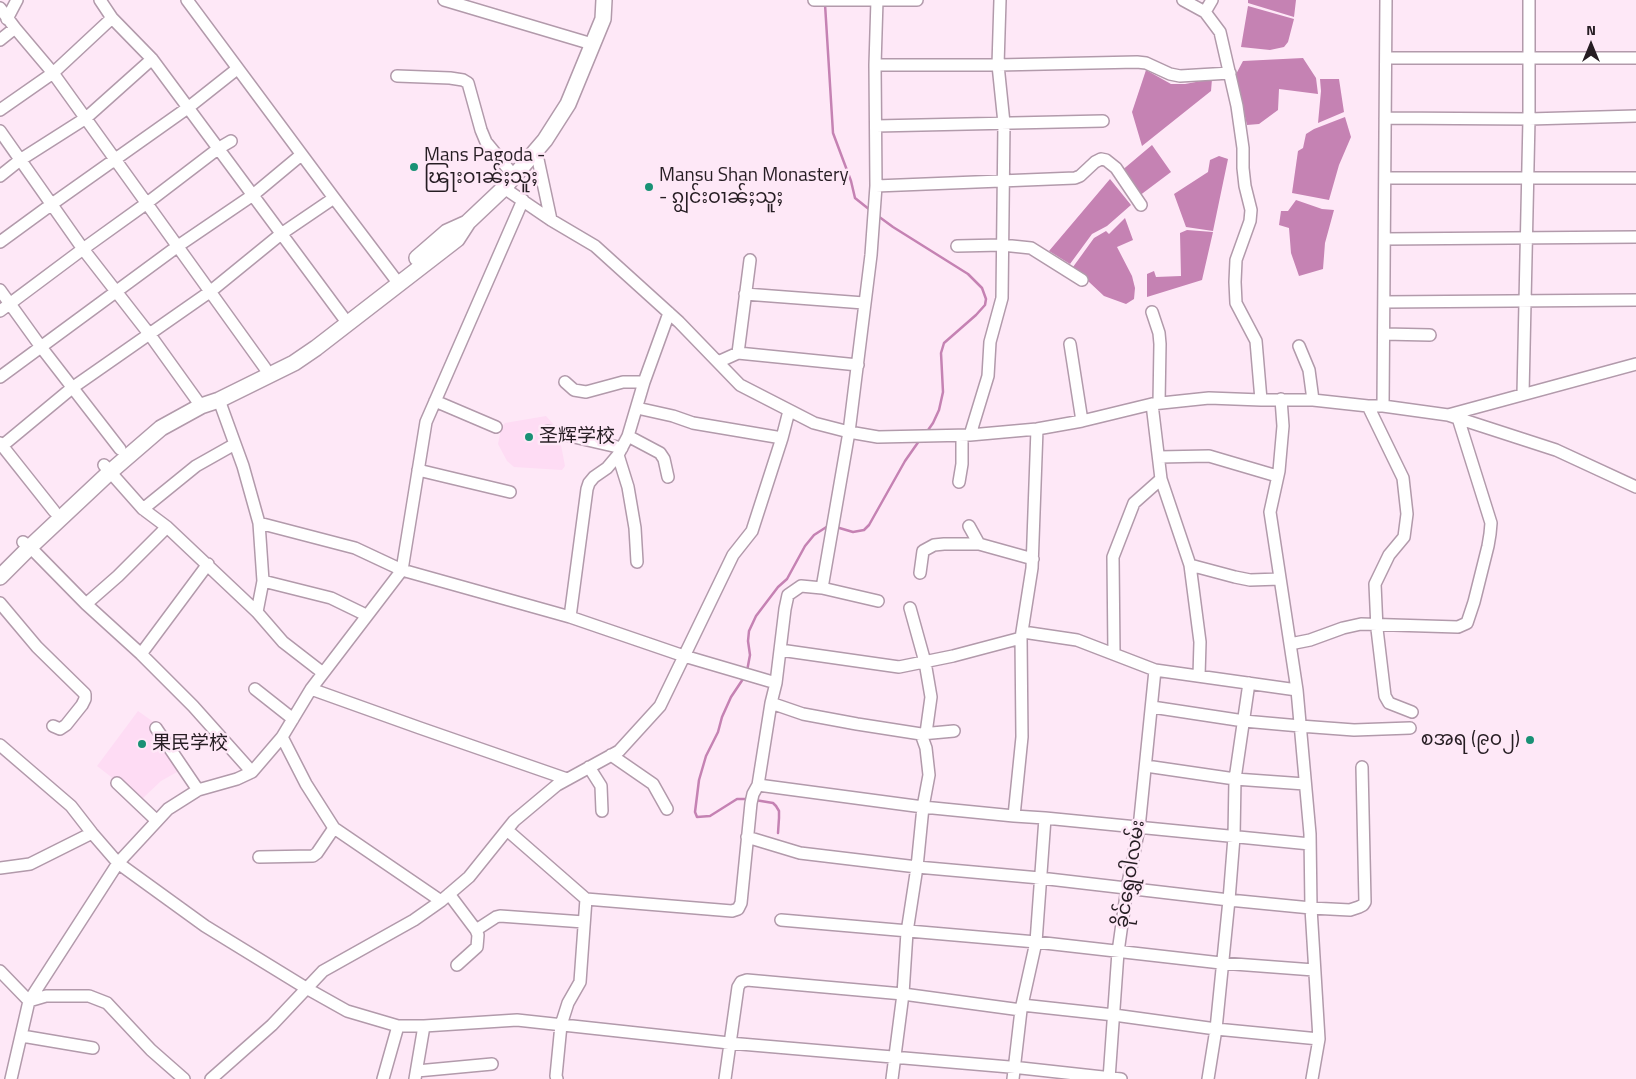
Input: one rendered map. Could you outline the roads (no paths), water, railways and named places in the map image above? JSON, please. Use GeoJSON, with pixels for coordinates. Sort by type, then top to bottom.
{"type":"FeatureCollection","features":[{"type":"Feature","properties":{"kind":"main road"},"geometry":{"type":"LineString","coordinates":[[593,42],[592,17],[595,0]]}},
{"type":"Feature","properties":{"kind":"main road"},"geometry":{"type":"LineString","coordinates":[[0,565],[26,545],[107,469],[120,449],[158,422],[265,368],[312,341],[342,317],[457,239],[468,222],[509,182],[545,140],[568,104],[602,19],[604,0]]}},
{"type":"Feature","properties":{"kind":"main road"},"geometry":{"type":"LineString","coordinates":[[0,577],[54,512],[107,469],[198,402],[219,400],[294,363],[396,281]]}},
{"type":"Feature","properties":{"kind":"street"},"geometry":{"type":"LineString","coordinates":[[7,19],[17,0]]}},
{"type":"Feature","properties":{"kind":"street"},"geometry":{"type":"LineString","coordinates":[[100,0],[112,18],[152,59],[189,107],[342,317]]}},
{"type":"Feature","properties":{"kind":"street"},"geometry":{"type":"LineString","coordinates":[[187,0],[396,281]]}},
{"type":"Feature","properties":{"kind":"street"},"geometry":{"type":"LineString","coordinates":[[444,0],[593,42]]}},
{"type":"Feature","properties":{"kind":"street"},"geometry":{"type":"LineString","coordinates":[[814,0],[917,0]]}},
{"type":"Feature","properties":{"kind":"street"},"geometry":{"type":"LineString","coordinates":[[822,588],[849,432],[871,256],[876,186],[875,65],[877,0]]}},
{"type":"Feature","properties":{"kind":"street"},"geometry":{"type":"LineString","coordinates":[[959,482],[966,435],[988,376],[990,342],[1002,298],[1004,123],[998,65],[1000,0]]}},
{"type":"Feature","properties":{"kind":"street"},"geometry":{"type":"LineString","coordinates":[[1183,0],[1205,12],[1220,32],[1237,106],[1243,148],[1245,186],[1251,210],[1250,221],[1236,260],[1236,303],[1256,341],[1261,400]]}},
{"type":"Feature","properties":{"kind":"street"},"geometry":{"type":"LineString","coordinates":[[1205,12],[1212,0]]}},
{"type":"Feature","properties":{"kind":"street"},"geometry":{"type":"LineString","coordinates":[[1383,406],[1386,0]]}},
{"type":"Feature","properties":{"kind":"street"},"geometry":{"type":"LineString","coordinates":[[1523,394],[1529,119],[1529,0]]}},
{"type":"Feature","properties":{"kind":"street"},"geometry":{"type":"LineString","coordinates":[[0,8],[14,28],[53,72],[114,160],[211,291],[265,368]]}},
{"type":"Feature","properties":{"kind":"street"},"geometry":{"type":"LineString","coordinates":[[0,110],[53,72],[112,18]]}},
{"type":"Feature","properties":{"kind":"street"},"geometry":{"type":"LineString","coordinates":[[0,40],[14,28]]}},
{"type":"Feature","properties":{"kind":"street"},"geometry":{"type":"LineString","coordinates":[[1386,58],[1636,58]]}},
{"type":"Feature","properties":{"kind":"street"},"geometry":{"type":"LineString","coordinates":[[0,176],[20,160],[86,118],[152,59]]}},
{"type":"Feature","properties":{"kind":"street"},"geometry":{"type":"LineString","coordinates":[[875,65],[1137,62],[1146,63],[1170,74],[1180,76],[1230,72]]}},
{"type":"Feature","properties":{"kind":"street"},"geometry":{"type":"LineString","coordinates":[[0,242],[189,107],[237,69]]}},
{"type":"Feature","properties":{"kind":"street"},"geometry":{"type":"LineString","coordinates":[[397,76],[450,78],[463,80],[468,84],[486,142],[509,182],[523,200],[551,220],[595,246],[669,313],[740,385],[814,423],[878,437],[966,435],[1037,429],[1082,421],[1156,403],[1209,398],[1313,400],[1383,406],[1453,416],[1556,450],[1636,486]]}},
{"type":"Feature","properties":{"kind":"street"},"geometry":{"type":"LineString","coordinates":[[1386,118],[1529,119],[1636,116]]}},
{"type":"Feature","properties":{"kind":"street"},"geometry":{"type":"LineString","coordinates":[[876,126],[1103,121]]}},
{"type":"Feature","properties":{"kind":"street"},"geometry":{"type":"LineString","coordinates":[[0,131],[83,249],[150,335],[198,402]]}},
{"type":"Feature","properties":{"kind":"street"},"geometry":{"type":"LineString","coordinates":[[5,308],[230,141]]}},
{"type":"Feature","properties":{"kind":"street"},"geometry":{"type":"LineString","coordinates":[[536,150],[551,220]]}},
{"type":"Feature","properties":{"kind":"street"},"geometry":{"type":"LineString","coordinates":[[0,377],[178,246],[253,195],[302,155]]}},
{"type":"Feature","properties":{"kind":"street"},"geometry":{"type":"LineString","coordinates":[[876,186],[1075,178],[1080,176],[1095,162],[1106,160],[1116,168],[1141,205]]}},
{"type":"Feature","properties":{"kind":"street"},"geometry":{"type":"LineString","coordinates":[[1385,178],[1636,178]]}},
{"type":"Feature","properties":{"kind":"street"},"geometry":{"type":"LineString","coordinates":[[54,512],[1,444],[72,388],[211,291],[281,234],[334,198]]}},
{"type":"Feature","properties":{"kind":"street"},"geometry":{"type":"LineString","coordinates":[[11,1079],[29,1001],[118,863],[168,809],[198,790],[237,779],[252,772],[282,736],[323,673],[402,570],[426,422],[523,200]]}},
{"type":"Feature","properties":{"kind":"street"},"geometry":{"type":"LineString","coordinates":[[1385,238],[1636,237]]}},
{"type":"Feature","properties":{"kind":"street"},"geometry":{"type":"LineString","coordinates":[[958,246],[1002,245],[1031,248],[1082,280]]}},
{"type":"Feature","properties":{"kind":"street"},"geometry":{"type":"LineString","coordinates":[[738,353],[750,260]]}},
{"type":"Feature","properties":{"kind":"street"},"geometry":{"type":"LineString","coordinates":[[0,290],[5,308],[41,347],[120,449]]}},
{"type":"Feature","properties":{"kind":"street"},"geometry":{"type":"LineString","coordinates":[[745,294],[864,303]]}},
{"type":"Feature","properties":{"kind":"street"},"geometry":{"type":"LineString","coordinates":[[1384,302],[1636,300]]}},
{"type":"Feature","properties":{"kind":"street"},"geometry":{"type":"LineString","coordinates":[[1152,312],[1159,333],[1160,344],[1156,403],[1158,457],[1161,480],[1190,565],[1200,642],[1199,676]]}},
{"type":"Feature","properties":{"kind":"street"},"geometry":{"type":"LineString","coordinates":[[570,617],[587,489],[594,477],[608,468],[620,452],[628,436],[644,382],[669,313]]}},
{"type":"Feature","properties":{"kind":"street"},"geometry":{"type":"LineString","coordinates":[[1384,334],[1430,335]]}},
{"type":"Feature","properties":{"kind":"street"},"geometry":{"type":"LineString","coordinates":[[1070,344],[1082,421]]}},
{"type":"Feature","properties":{"kind":"street"},"geometry":{"type":"LineString","coordinates":[[1299,346],[1309,370],[1313,400]]}},
{"type":"Feature","properties":{"kind":"street"},"geometry":{"type":"LineString","coordinates":[[718,362],[738,353],[858,365]]}},
{"type":"Feature","properties":{"kind":"street"},"geometry":{"type":"LineString","coordinates":[[1453,416],[1523,394],[1636,364]]}},
{"type":"Feature","properties":{"kind":"street"},"geometry":{"type":"LineString","coordinates":[[565,382],[574,390],[586,392],[623,382],[644,382]]}},
{"type":"Feature","properties":{"kind":"street"},"geometry":{"type":"LineString","coordinates":[[219,400],[243,466],[259,523],[263,581],[257,612]]}},
{"type":"Feature","properties":{"kind":"street"},"geometry":{"type":"LineString","coordinates":[[1281,400],[1283,426],[1277,476],[1270,512],[1297,690],[1310,844],[1311,908],[1319,1039],[1312,1079]]}},
{"type":"Feature","properties":{"kind":"street"},"geometry":{"type":"LineString","coordinates":[[435,401],[496,427]]}},
{"type":"Feature","properties":{"kind":"street"},"geometry":{"type":"LineString","coordinates":[[1368,406],[1404,478],[1407,514],[1404,537],[1390,555],[1375,584],[1376,625],[1384,696],[1389,703],[1412,712]]}},
{"type":"Feature","properties":{"kind":"street"},"geometry":{"type":"LineString","coordinates":[[636,408],[702,425],[782,438]]}},
{"type":"Feature","properties":{"kind":"street"},"geometry":{"type":"LineString","coordinates":[[210,1079],[272,1024],[322,971],[414,920],[445,898],[469,877],[514,821],[567,778],[619,750],[660,706],[733,554],[752,531],[789,411]]}},
{"type":"Feature","properties":{"kind":"street"},"geometry":{"type":"LineString","coordinates":[[1290,644],[1310,640],[1343,628],[1361,624],[1458,627],[1467,623],[1488,546],[1490,523],[1453,416]]}},
{"type":"Feature","properties":{"kind":"street"},"geometry":{"type":"LineString","coordinates":[[1014,816],[1022,737],[1022,635],[1033,559],[1037,429]]}},
{"type":"Feature","properties":{"kind":"street"},"geometry":{"type":"LineString","coordinates":[[548,431],[620,452]]}},
{"type":"Feature","properties":{"kind":"street"},"geometry":{"type":"LineString","coordinates":[[628,436],[660,453],[664,459],[668,477]]}},
{"type":"Feature","properties":{"kind":"street"},"geometry":{"type":"LineString","coordinates":[[143,509],[196,466],[235,444]]}},
{"type":"Feature","properties":{"kind":"street"},"geometry":{"type":"LineString","coordinates":[[620,452],[635,528],[637,562]]}},
{"type":"Feature","properties":{"kind":"street"},"geometry":{"type":"LineString","coordinates":[[1158,457],[1208,456],[1277,476]]}},
{"type":"Feature","properties":{"kind":"street"},"geometry":{"type":"LineString","coordinates":[[107,469],[143,509],[167,527],[208,564],[257,612],[283,642],[323,673]]}},
{"type":"Feature","properties":{"kind":"street"},"geometry":{"type":"LineString","coordinates":[[418,470],[510,492]]}},
{"type":"Feature","properties":{"kind":"street"},"geometry":{"type":"LineString","coordinates":[[1114,654],[1113,557],[1134,503],[1161,480]]}},
{"type":"Feature","properties":{"kind":"street"},"geometry":{"type":"LineString","coordinates":[[259,523],[355,548],[402,570],[570,617],[684,656],[776,683]]}},
{"type":"Feature","properties":{"kind":"street"},"geometry":{"type":"LineString","coordinates":[[969,526],[979,544]]}},
{"type":"Feature","properties":{"kind":"street"},"geometry":{"type":"LineString","coordinates":[[86,604],[118,576],[167,527]]}},
{"type":"Feature","properties":{"kind":"street"},"geometry":{"type":"LineString","coordinates":[[920,573],[923,551],[926,548],[944,544],[979,544],[1033,559]]}},
{"type":"Feature","properties":{"kind":"street"},"geometry":{"type":"LineString","coordinates":[[26,545],[193,706],[252,772]]}},
{"type":"Feature","properties":{"kind":"street"},"geometry":{"type":"LineString","coordinates":[[141,654],[208,564]]}},
{"type":"Feature","properties":{"kind":"street"},"geometry":{"type":"LineString","coordinates":[[1190,565],[1242,578],[1280,579]]}},
{"type":"Feature","properties":{"kind":"street"},"geometry":{"type":"LineString","coordinates":[[263,581],[331,598],[366,615]]}},
{"type":"Feature","properties":{"kind":"street"},"geometry":{"type":"LineString","coordinates":[[507,830],[586,899],[732,911],[738,909],[741,903],[747,837],[776,683],[788,596],[801,586],[822,588],[878,601]]}},
{"type":"Feature","properties":{"kind":"street"},"geometry":{"type":"LineString","coordinates":[[0,603],[37,647],[85,694],[82,705],[66,726],[60,729],[53,726]]}},
{"type":"Feature","properties":{"kind":"street"},"geometry":{"type":"LineString","coordinates":[[892,1079],[903,994],[907,932],[917,867],[922,807],[929,775],[924,734],[931,697],[925,662],[910,608]]}},
{"type":"Feature","properties":{"kind":"street"},"geometry":{"type":"LineString","coordinates":[[780,650],[899,667],[925,662],[1022,635],[1077,640],[1155,670],[1297,690]]}},
{"type":"Feature","properties":{"kind":"street","name":"ခိုင်ရွှေဝါလမ်း"},"geometry":{"type":"LineString","coordinates":[[1113,1079],[1114,1015],[1118,952],[1139,828],[1155,670]]}},
{"type":"Feature","properties":{"kind":"street"},"geometry":{"type":"LineString","coordinates":[[1208,1079],[1216,1029],[1221,963],[1229,900],[1234,837],[1235,779],[1249,683]]}},
{"type":"Feature","properties":{"kind":"street"},"geometry":{"type":"LineString","coordinates":[[255,689],[293,719]]}},
{"type":"Feature","properties":{"kind":"street"},"geometry":{"type":"LineString","coordinates":[[312,689],[567,778]]}},
{"type":"Feature","properties":{"kind":"street"},"geometry":{"type":"LineString","coordinates":[[771,703],[803,714],[857,724],[924,734],[954,731]]}},
{"type":"Feature","properties":{"kind":"street"},"geometry":{"type":"LineString","coordinates":[[1152,707],[1244,721],[1300,726],[1354,730],[1410,728]]}},
{"type":"Feature","properties":{"kind":"street"},"geometry":{"type":"LineString","coordinates":[[156,728],[198,790]]}},
{"type":"Feature","properties":{"kind":"street"},"geometry":{"type":"LineString","coordinates":[[282,736],[306,784],[334,828],[445,898],[476,930],[478,935],[477,947],[457,965]]}},
{"type":"Feature","properties":{"kind":"street"},"geometry":{"type":"LineString","coordinates":[[0,745],[71,806],[118,863],[205,926],[347,1011],[398,1026],[516,1020],[729,1043],[894,1056],[1014,1073],[1113,1079]]}},
{"type":"Feature","properties":{"kind":"street"},"geometry":{"type":"LineString","coordinates":[[611,755],[653,784],[667,810]]}},
{"type":"Feature","properties":{"kind":"street"},"geometry":{"type":"LineString","coordinates":[[1146,766],[1235,779],[1305,784]]}},
{"type":"Feature","properties":{"kind":"street"},"geometry":{"type":"LineString","coordinates":[[589,767],[601,786],[602,811]]}},
{"type":"Feature","properties":{"kind":"street"},"geometry":{"type":"LineString","coordinates":[[747,837],[800,853],[1229,900],[1350,910],[1363,905],[1364,902],[1362,767]]}},
{"type":"Feature","properties":{"kind":"street"},"geometry":{"type":"LineString","coordinates":[[117,782],[157,821]]}},
{"type":"Feature","properties":{"kind":"street"},"geometry":{"type":"LineString","coordinates":[[754,794],[1045,818],[1310,844]]}},
{"type":"Feature","properties":{"kind":"street"},"geometry":{"type":"LineString","coordinates":[[1014,1073],[1022,1008],[1036,942],[1045,818]]}},
{"type":"Feature","properties":{"kind":"street"},"geometry":{"type":"LineString","coordinates":[[259,857],[312,856],[317,853],[334,828]]}},
{"type":"Feature","properties":{"kind":"street"},"geometry":{"type":"LineString","coordinates":[[0,868],[30,864],[92,833]]}},
{"type":"Feature","properties":{"kind":"street"},"geometry":{"type":"LineString","coordinates":[[557,1079],[561,1025],[568,1003],[580,982],[586,899]]}},
{"type":"Feature","properties":{"kind":"street"},"geometry":{"type":"LineString","coordinates":[[476,930],[500,916],[584,922]]}},
{"type":"Feature","properties":{"kind":"street"},"geometry":{"type":"LineString","coordinates":[[781,920],[1036,942],[1221,963],[1314,970]]}},
{"type":"Feature","properties":{"kind":"street"},"geometry":{"type":"LineString","coordinates":[[0,971],[29,1001]]}},
{"type":"Feature","properties":{"kind":"street"},"geometry":{"type":"LineString","coordinates":[[725,1079],[738,986],[741,982],[747,980],[903,994],[1022,1008],[1114,1015],[1216,1029],[1319,1039]]}},
{"type":"Feature","properties":{"kind":"street"},"geometry":{"type":"LineString","coordinates":[[29,1001],[46,996],[89,996],[107,1002],[152,1050],[184,1079]]}},
{"type":"Feature","properties":{"kind":"street"},"geometry":{"type":"LineString","coordinates":[[384,1079],[398,1026]]}},
{"type":"Feature","properties":{"kind":"street"},"geometry":{"type":"LineString","coordinates":[[424,1026],[416,1075],[492,1064]]}},
{"type":"Feature","properties":{"kind":"street"},"geometry":{"type":"LineString","coordinates":[[22,1036],[93,1048]]}},
{"type":"Feature","properties":{"kind":"waterway"},"geometry":{"type":"LineString","coordinates":[[825,4],[833,133],[851,181],[855,198],[870,210]]}},
{"type":"Feature","properties":{"kind":"waterway"},"geometry":{"type":"LineString","coordinates":[[878,216],[968,274],[982,288],[986,299],[985,305],[976,315],[944,343],[941,353],[943,392],[939,410],[926,433]]}},
{"type":"Feature","properties":{"kind":"waterway"},"geometry":{"type":"LineString","coordinates":[[836,527],[853,532],[864,530],[869,525],[905,461],[919,441]]}},
{"type":"Feature","properties":{"kind":"waterway"},"geometry":{"type":"LineString","coordinates":[[747,671],[750,655],[749,631],[756,616],[778,587],[787,579],[805,546],[814,535],[828,526]]}},
{"type":"Feature","properties":{"kind":"waterway"},"geometry":{"type":"LineString","coordinates":[[745,676],[731,697],[718,732],[706,756],[699,780],[695,812],[697,817],[710,816],[737,799],[747,799]]}},
{"type":"Feature","properties":{"kind":"waterway"},"geometry":{"type":"LineString","coordinates":[[755,800],[773,803],[776,806],[779,811],[778,833]]}},
{"type":"Feature","properties":{"kind":"place","name":"Mans Pagoda - ၽြႃးဝၢၼ်ႈသူႈ"},"geometry":{"type":"Point","coordinates":[414,167]}},
{"type":"Feature","properties":{"kind":"place","name":"Mansu Shan Monastery - ၵျွင်းဝၢၼ်ႈသူႈ"},"geometry":{"type":"Point","coordinates":[649,187]}},
{"type":"Feature","properties":{"kind":"place","name":"圣辉学校"},"geometry":{"type":"Point","coordinates":[529,437]}},
{"type":"Feature","properties":{"kind":"place","name":"စအရ (၉၀၂)"},"geometry":{"type":"Point","coordinates":[1530,740]}},
{"type":"Feature","properties":{"kind":"place","name":"果民学校"},"geometry":{"type":"Point","coordinates":[142,744]}}]}
